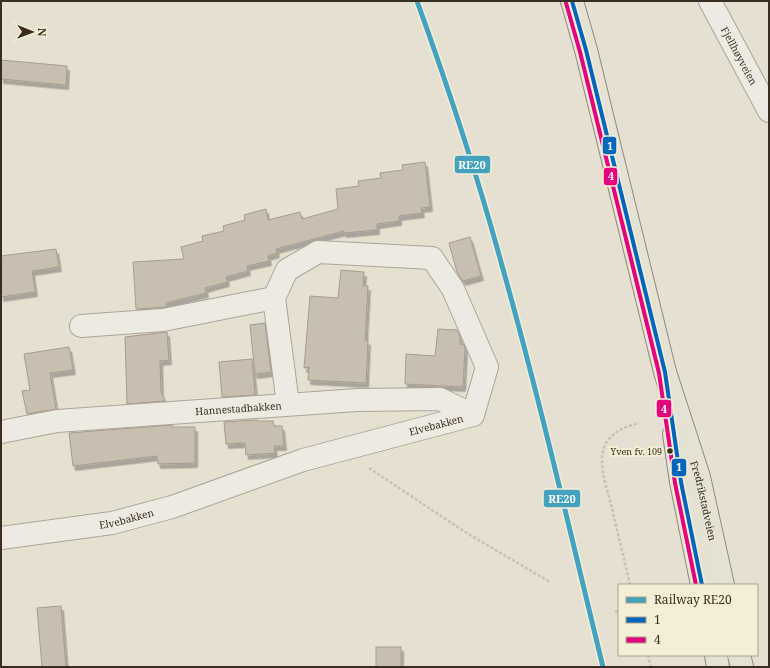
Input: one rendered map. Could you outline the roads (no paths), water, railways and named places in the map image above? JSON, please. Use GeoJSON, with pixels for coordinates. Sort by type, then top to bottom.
{"type":"FeatureCollection","features":[{"type":"Feature","properties":{"kind":"main road","name":"Fredrikstadveien"},"geometry":{"type":"LineString","coordinates":[[572,1],[586,50],[665,372],[699,477],[724,584]]}},
{"type":"Feature","properties":{"kind":"main road","name":"Fredrikstadveien"},"geometry":{"type":"LineString","coordinates":[[665,372],[682,482],[702,584]]}},
{"type":"Feature","properties":{"kind":"main road"},"geometry":{"type":"LineString","coordinates":[[716,656],[718,667]]}},
{"type":"Feature","properties":{"kind":"main road"},"geometry":{"type":"LineString","coordinates":[[739,656],[742,667]]}},
{"type":"Feature","properties":{"kind":"street","name":"Fjellhøyveien"},"geometry":{"type":"LineString","coordinates":[[710,1],[769,111]]}},
{"type":"Feature","properties":{"kind":"street","name":"Elvebakken"},"geometry":{"type":"LineString","coordinates":[[1,538],[112,523],[172,507],[303,460],[473,415],[487,367],[453,288],[432,258],[318,252],[287,270],[274,298]]}},
{"type":"Feature","properties":{"kind":"street"},"geometry":{"type":"LineString","coordinates":[[81,326],[163,320],[274,298],[288,404]]}},
{"type":"Feature","properties":{"kind":"street","name":"Hannestadbakken"},"geometry":{"type":"LineString","coordinates":[[1,432],[57,421],[357,400],[440,399],[473,415]]}},
{"type":"Feature","properties":{"kind":"rail line","name":"RE20"},"geometry":{"type":"LineString","coordinates":[[417,1],[462,131],[515,312],[603,667]]}},
{"type":"Feature","properties":{"kind":"place","name":"Yven fv. 109"},"geometry":{"type":"Point","coordinates":[670,451]}}]}
